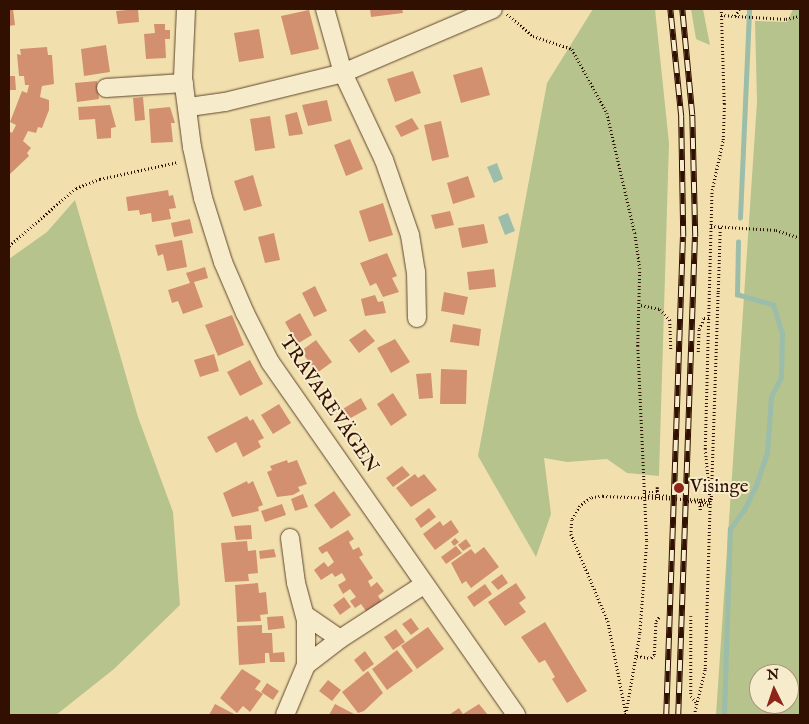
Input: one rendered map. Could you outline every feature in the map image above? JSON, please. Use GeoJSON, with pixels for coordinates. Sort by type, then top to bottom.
{"type":"FeatureCollection","features":[{"type":"Feature","properties":{"kind":"street","name":"TRAVAREVÄGEN"},"geometry":{"type":"LineString","coordinates":[[186,9],[184,83],[189,107],[194,158],[202,198],[223,262],[270,362],[423,585],[516,715]]}},
{"type":"Feature","properties":{"kind":"street"},"geometry":{"type":"LineString","coordinates":[[325,9],[343,73],[384,160],[410,235],[416,271],[417,318]]}},
{"type":"Feature","properties":{"kind":"street"},"geometry":{"type":"LineString","coordinates":[[189,107],[225,102],[343,73],[493,9]]}},
{"type":"Feature","properties":{"kind":"street"},"geometry":{"type":"LineString","coordinates":[[106,88],[184,83]]}},
{"type":"Feature","properties":{"kind":"street"},"geometry":{"type":"LineString","coordinates":[[285,715],[306,665],[305,615],[296,583],[290,538]]}},
{"type":"Feature","properties":{"kind":"street"},"geometry":{"type":"LineString","coordinates":[[306,665],[340,639],[423,585]]}},
{"type":"Feature","properties":{"kind":"street"},"geometry":{"type":"LineString","coordinates":[[305,615],[340,639]]}},
{"type":"Feature","properties":{"kind":"path"},"geometry":{"type":"LineString","coordinates":[[503,9],[515,24],[533,36],[572,49],[607,113],[634,233],[641,305],[638,346],[645,494],[647,541],[637,656],[626,715],[608,621],[571,534],[572,520],[580,506],[591,498],[603,496],[657,498],[700,499],[711,500],[720,227]]}},
{"type":"Feature","properties":{"kind":"path"},"geometry":{"type":"LineString","coordinates":[[694,715],[705,669],[710,503],[706,449],[712,190],[723,140],[721,9]]}},
{"type":"Feature","properties":{"kind":"path"},"geometry":{"type":"LineString","coordinates":[[735,16],[739,9]]}},
{"type":"Feature","properties":{"kind":"path"},"geometry":{"type":"LineString","coordinates":[[722,15],[786,19],[800,16]]}},
{"type":"Feature","properties":{"kind":"path"},"geometry":{"type":"LineString","coordinates":[[9,246],[76,188],[100,179],[194,158]]}},
{"type":"Feature","properties":{"kind":"path"},"geometry":{"type":"LineString","coordinates":[[711,226],[776,230],[800,238]]}},
{"type":"Feature","properties":{"kind":"path"},"geometry":{"type":"LineString","coordinates":[[641,305],[660,309],[670,320],[671,351]]}},
{"type":"Feature","properties":{"kind":"path"},"geometry":{"type":"LineString","coordinates":[[698,352],[699,329],[704,318],[710,318]]}},
{"type":"Feature","properties":{"kind":"path"},"geometry":{"type":"LineString","coordinates":[[657,487],[657,498]]}},
{"type":"Feature","properties":{"kind":"path"},"geometry":{"type":"LineString","coordinates":[[645,494],[657,492]]}},
{"type":"Feature","properties":{"kind":"path"},"geometry":{"type":"LineString","coordinates":[[645,494],[670,496]]}},
{"type":"Feature","properties":{"kind":"path"},"geometry":{"type":"LineString","coordinates":[[700,499],[700,510]]}},
{"type":"Feature","properties":{"kind":"path"},"geometry":{"type":"LineString","coordinates":[[688,501],[710,503]]}},
{"type":"Feature","properties":{"kind":"path"},"geometry":{"type":"LineString","coordinates":[[700,504],[710,503]]}},
{"type":"Feature","properties":{"kind":"path"},"geometry":{"type":"LineString","coordinates":[[691,616],[691,696],[697,703]]}},
{"type":"Feature","properties":{"kind":"path"},"geometry":{"type":"LineString","coordinates":[[637,656],[651,658],[654,655],[656,621],[659,617]]}},
{"type":"Feature","properties":{"kind":"green space"},"geometry":{"type":"Polygon","coordinates":[[[593,9],[655,9],[669,143],[659,476],[627,473],[607,459],[567,462],[544,458],[551,514],[536,557],[478,456],[547,83],[593,9]]]}},
{"type":"Feature","properties":{"kind":"green space"},"geometry":{"type":"Polygon","coordinates":[[[691,9],[703,9],[710,45],[696,39],[691,9]]]}},
{"type":"Feature","properties":{"kind":"green space"},"geometry":{"type":"Polygon","coordinates":[[[793,9],[800,9],[800,715],[716,715],[757,102],[755,21],[787,22],[793,9]]]}},
{"type":"Feature","properties":{"kind":"green space"},"geometry":{"type":"Polygon","coordinates":[[[75,200],[138,417],[173,512],[180,605],[114,669],[56,715],[9,715],[9,259],[47,232],[75,200]]]}},
{"type":"Feature","properties":{"kind":"shaded area"},"geometry":{"type":"Polygon","coordinates":[[[497,163],[503,179],[494,183],[487,167],[497,163]]]}},
{"type":"Feature","properties":{"kind":"shaded area"},"geometry":{"type":"Polygon","coordinates":[[[508,213],[515,231],[505,235],[498,217],[508,213]]]}},
{"type":"Feature","properties":{"kind":"building"},"geometry":{"type":"Polygon","coordinates":[[[9,9],[13,9],[15,25],[9,26],[9,9]]]}},
{"type":"Feature","properties":{"kind":"building"},"geometry":{"type":"Polygon","coordinates":[[[138,9],[139,22],[118,24],[116,11],[138,9]]]}},
{"type":"Feature","properties":{"kind":"building"},"geometry":{"type":"Polygon","coordinates":[[[370,9],[402,9],[403,13],[371,17],[370,9]]]}},
{"type":"Feature","properties":{"kind":"building"},"geometry":{"type":"Polygon","coordinates":[[[309,10],[319,49],[291,55],[281,16],[309,10]]]}},
{"type":"Feature","properties":{"kind":"building"},"geometry":{"type":"Polygon","coordinates":[[[154,24],[165,24],[165,30],[170,30],[170,39],[165,39],[166,58],[146,59],[144,34],[155,33],[154,24]]]}},
{"type":"Feature","properties":{"kind":"building"},"geometry":{"type":"Polygon","coordinates":[[[259,29],[264,58],[239,62],[234,33],[259,29]]]}},
{"type":"Feature","properties":{"kind":"building"},"geometry":{"type":"Polygon","coordinates":[[[106,45],[110,72],[84,76],[81,49],[106,45]]]}},
{"type":"Feature","properties":{"kind":"building"},"geometry":{"type":"Polygon","coordinates":[[[47,47],[48,55],[52,55],[54,84],[42,86],[40,97],[49,100],[49,110],[42,128],[38,127],[36,133],[28,131],[23,141],[31,148],[27,153],[29,156],[10,174],[9,131],[12,133],[16,125],[10,122],[22,91],[27,93],[29,85],[25,85],[24,76],[19,76],[17,54],[21,55],[20,49],[47,47]]]}},
{"type":"Feature","properties":{"kind":"building"},"geometry":{"type":"Polygon","coordinates":[[[482,67],[490,95],[461,103],[453,75],[482,67]]]}},
{"type":"Feature","properties":{"kind":"building"},"geometry":{"type":"Polygon","coordinates":[[[413,71],[421,93],[395,102],[387,79],[413,71]]]}},
{"type":"Feature","properties":{"kind":"building"},"geometry":{"type":"Polygon","coordinates":[[[9,76],[15,76],[16,90],[9,90],[9,76]]]}},
{"type":"Feature","properties":{"kind":"building"},"geometry":{"type":"Polygon","coordinates":[[[97,81],[99,99],[77,102],[75,83],[97,81]]]}},
{"type":"Feature","properties":{"kind":"building"},"geometry":{"type":"Polygon","coordinates":[[[143,97],[145,120],[135,121],[133,98],[143,97]]]}},
{"type":"Feature","properties":{"kind":"building"},"geometry":{"type":"Polygon","coordinates":[[[327,100],[332,121],[308,126],[302,105],[327,100]]]}},
{"type":"Feature","properties":{"kind":"building"},"geometry":{"type":"Polygon","coordinates":[[[110,105],[116,127],[111,128],[111,138],[97,139],[95,119],[79,120],[78,107],[110,105]]]}},
{"type":"Feature","properties":{"kind":"building"},"geometry":{"type":"Polygon","coordinates":[[[170,107],[175,123],[171,123],[173,142],[151,143],[149,109],[170,107]]]}},
{"type":"Feature","properties":{"kind":"building"},"geometry":{"type":"Polygon","coordinates":[[[297,112],[303,134],[289,136],[285,115],[297,112]]]}},
{"type":"Feature","properties":{"kind":"building"},"geometry":{"type":"Polygon","coordinates":[[[270,116],[275,148],[255,151],[250,119],[270,116]]]}},
{"type":"Feature","properties":{"kind":"building"},"geometry":{"type":"Polygon","coordinates":[[[412,118],[419,129],[401,137],[395,126],[412,118]]]}},
{"type":"Feature","properties":{"kind":"building"},"geometry":{"type":"Polygon","coordinates":[[[441,121],[449,157],[432,161],[424,125],[441,121]]]}},
{"type":"Feature","properties":{"kind":"building"},"geometry":{"type":"Polygon","coordinates":[[[350,139],[363,169],[346,176],[334,145],[350,139]]]}},
{"type":"Feature","properties":{"kind":"building"},"geometry":{"type":"Polygon","coordinates":[[[253,175],[262,206],[244,211],[234,181],[253,175]]]}},
{"type":"Feature","properties":{"kind":"building"},"geometry":{"type":"Polygon","coordinates":[[[468,176],[475,197],[453,204],[447,183],[468,176]]]}},
{"type":"Feature","properties":{"kind":"building"},"geometry":{"type":"Polygon","coordinates":[[[168,190],[169,196],[173,195],[176,208],[169,209],[171,219],[152,222],[151,213],[140,215],[139,210],[128,211],[126,197],[168,190]]]}},
{"type":"Feature","properties":{"kind":"building"},"geometry":{"type":"Polygon","coordinates":[[[383,203],[393,235],[369,242],[359,211],[383,203]]]}},
{"type":"Feature","properties":{"kind":"building"},"geometry":{"type":"Polygon","coordinates":[[[450,211],[454,225],[435,229],[431,215],[450,211]]]}},
{"type":"Feature","properties":{"kind":"building"},"geometry":{"type":"Polygon","coordinates":[[[190,219],[193,233],[174,237],[171,223],[190,219]]]}},
{"type":"Feature","properties":{"kind":"building"},"geometry":{"type":"Polygon","coordinates":[[[484,224],[488,243],[462,248],[458,228],[484,224]]]}},
{"type":"Feature","properties":{"kind":"building"},"geometry":{"type":"Polygon","coordinates":[[[274,233],[280,260],[265,263],[258,237],[274,233]]]}},
{"type":"Feature","properties":{"kind":"building"},"geometry":{"type":"Polygon","coordinates":[[[182,240],[187,267],[167,271],[163,254],[158,256],[155,245],[182,240]]]}},
{"type":"Feature","properties":{"kind":"building"},"geometry":{"type":"Polygon","coordinates":[[[387,253],[397,276],[392,278],[399,292],[383,297],[376,283],[370,286],[360,263],[387,253]]]}},
{"type":"Feature","properties":{"kind":"building"},"geometry":{"type":"Polygon","coordinates":[[[205,267],[208,278],[194,282],[203,307],[183,314],[178,301],[172,303],[168,290],[190,283],[186,273],[205,267]]]}},
{"type":"Feature","properties":{"kind":"building"},"geometry":{"type":"Polygon","coordinates":[[[494,269],[496,287],[469,290],[467,272],[494,269]]]}},
{"type":"Feature","properties":{"kind":"building"},"geometry":{"type":"Polygon","coordinates":[[[315,286],[327,311],[314,317],[302,293],[315,286]]]}},
{"type":"Feature","properties":{"kind":"building"},"geometry":{"type":"Polygon","coordinates":[[[444,292],[468,297],[464,315],[441,311],[444,292]]]}},
{"type":"Feature","properties":{"kind":"building"},"geometry":{"type":"Polygon","coordinates":[[[375,295],[378,302],[383,301],[386,313],[365,316],[361,299],[375,295]]]}},
{"type":"Feature","properties":{"kind":"building"},"geometry":{"type":"Polygon","coordinates":[[[300,313],[312,335],[297,344],[285,322],[300,313]]]}},
{"type":"Feature","properties":{"kind":"building"},"geometry":{"type":"Polygon","coordinates":[[[232,315],[244,345],[218,356],[205,325],[232,315]]]}},
{"type":"Feature","properties":{"kind":"building"},"geometry":{"type":"Polygon","coordinates":[[[453,324],[481,329],[479,346],[450,342],[453,324]]]}},
{"type":"Feature","properties":{"kind":"building"},"geometry":{"type":"Polygon","coordinates":[[[365,329],[375,341],[359,353],[349,340],[365,329]]]}},
{"type":"Feature","properties":{"kind":"building"},"geometry":{"type":"Polygon","coordinates":[[[395,339],[410,362],[391,373],[377,348],[395,339]]]}},
{"type":"Feature","properties":{"kind":"building"},"geometry":{"type":"Polygon","coordinates":[[[316,340],[332,362],[317,373],[301,351],[316,340]]]}},
{"type":"Feature","properties":{"kind":"building"},"geometry":{"type":"Polygon","coordinates":[[[214,354],[219,371],[200,377],[194,360],[214,354]]]}},
{"type":"Feature","properties":{"kind":"building"},"geometry":{"type":"Polygon","coordinates":[[[250,360],[263,384],[240,396],[227,372],[250,360]]]}},
{"type":"Feature","properties":{"kind":"building"},"geometry":{"type":"Polygon","coordinates":[[[441,369],[467,370],[466,404],[440,404],[441,369]]]}},
{"type":"Feature","properties":{"kind":"building"},"geometry":{"type":"Polygon","coordinates":[[[431,373],[433,398],[419,399],[416,374],[431,373]]]}},
{"type":"Feature","properties":{"kind":"building"},"geometry":{"type":"Polygon","coordinates":[[[393,393],[407,415],[391,426],[377,404],[393,393]]]}},
{"type":"Feature","properties":{"kind":"building"},"geometry":{"type":"Polygon","coordinates":[[[361,398],[367,409],[347,420],[341,410],[361,398]]]}},
{"type":"Feature","properties":{"kind":"building"},"geometry":{"type":"Polygon","coordinates":[[[279,404],[291,423],[273,434],[261,415],[279,404]]]}},
{"type":"Feature","properties":{"kind":"building"},"geometry":{"type":"Polygon","coordinates":[[[247,416],[250,421],[253,419],[264,438],[258,441],[261,447],[243,457],[236,442],[216,453],[207,437],[247,416]]]}},
{"type":"Feature","properties":{"kind":"building"},"geometry":{"type":"Polygon","coordinates":[[[287,460],[288,463],[297,460],[307,484],[298,487],[300,491],[293,495],[277,497],[267,472],[272,470],[270,466],[287,460]]]}},
{"type":"Feature","properties":{"kind":"building"},"geometry":{"type":"Polygon","coordinates":[[[402,466],[410,475],[393,487],[386,478],[402,466]]]}},
{"type":"Feature","properties":{"kind":"building"},"geometry":{"type":"Polygon","coordinates":[[[415,474],[418,478],[424,474],[437,490],[411,507],[396,488],[415,474]]]}},
{"type":"Feature","properties":{"kind":"building"},"geometry":{"type":"Polygon","coordinates":[[[247,481],[248,484],[253,481],[263,505],[258,507],[259,511],[232,517],[223,493],[247,481]]]}},
{"type":"Feature","properties":{"kind":"building"},"geometry":{"type":"Polygon","coordinates":[[[334,491],[351,515],[331,529],[314,505],[334,491]]]}},
{"type":"Feature","properties":{"kind":"building"},"geometry":{"type":"Polygon","coordinates":[[[303,494],[308,507],[295,511],[291,499],[303,494]]]}},
{"type":"Feature","properties":{"kind":"building"},"geometry":{"type":"Polygon","coordinates":[[[282,504],[286,515],[265,522],[261,511],[282,504]]]}},
{"type":"Feature","properties":{"kind":"building"},"geometry":{"type":"Polygon","coordinates":[[[429,508],[436,517],[421,528],[415,519],[429,508]]]}},
{"type":"Feature","properties":{"kind":"building"},"geometry":{"type":"Polygon","coordinates":[[[451,520],[459,532],[435,550],[423,534],[440,521],[443,526],[451,520]]]}},
{"type":"Feature","properties":{"kind":"building"},"geometry":{"type":"Polygon","coordinates":[[[251,525],[252,539],[236,540],[234,526],[251,525]]]}},
{"type":"Feature","properties":{"kind":"building"},"geometry":{"type":"Polygon","coordinates":[[[348,530],[354,539],[349,542],[353,550],[359,547],[363,555],[359,557],[373,578],[368,581],[371,587],[377,582],[384,591],[378,596],[383,603],[368,614],[361,604],[355,608],[350,601],[356,597],[350,589],[343,594],[338,585],[346,580],[342,573],[335,577],[332,573],[321,580],[314,570],[324,562],[328,567],[334,562],[327,551],[322,554],[318,548],[348,530]]]}},
{"type":"Feature","properties":{"kind":"building"},"geometry":{"type":"Polygon","coordinates":[[[455,538],[459,542],[454,546],[451,542],[455,538]]]}},
{"type":"Feature","properties":{"kind":"building"},"geometry":{"type":"Polygon","coordinates":[[[466,539],[471,546],[463,551],[458,545],[466,539]]]}},
{"type":"Feature","properties":{"kind":"building"},"geometry":{"type":"Polygon","coordinates":[[[247,541],[248,551],[256,550],[258,573],[248,574],[249,581],[225,582],[221,543],[247,541]]]}},
{"type":"Feature","properties":{"kind":"building"},"geometry":{"type":"Polygon","coordinates":[[[456,546],[462,553],[446,564],[441,557],[456,546]]]}},
{"type":"Feature","properties":{"kind":"building"},"geometry":{"type":"Polygon","coordinates":[[[484,547],[499,567],[471,588],[466,581],[462,584],[451,563],[471,549],[475,554],[484,547]]]}},
{"type":"Feature","properties":{"kind":"building"},"geometry":{"type":"Polygon","coordinates":[[[274,549],[276,557],[260,559],[259,551],[274,549]]]}},
{"type":"Feature","properties":{"kind":"building"},"geometry":{"type":"Polygon","coordinates":[[[502,574],[508,583],[498,590],[491,582],[502,574]]]}},
{"type":"Feature","properties":{"kind":"building"},"geometry":{"type":"Polygon","coordinates":[[[258,583],[259,593],[266,592],[268,614],[260,615],[261,621],[237,622],[235,585],[258,583]]]}},
{"type":"Feature","properties":{"kind":"building"},"geometry":{"type":"Polygon","coordinates":[[[516,583],[526,598],[519,603],[526,612],[505,626],[488,602],[516,583]]]}},
{"type":"Feature","properties":{"kind":"building"},"geometry":{"type":"Polygon","coordinates":[[[485,584],[492,594],[474,607],[467,597],[485,584]]]}},
{"type":"Feature","properties":{"kind":"building"},"geometry":{"type":"Polygon","coordinates":[[[344,597],[351,607],[340,615],[333,605],[344,597]]]}},
{"type":"Feature","properties":{"kind":"building"},"geometry":{"type":"Polygon","coordinates":[[[283,616],[285,628],[268,630],[267,617],[283,616]]]}},
{"type":"Feature","properties":{"kind":"building"},"geometry":{"type":"Polygon","coordinates":[[[411,618],[419,629],[411,635],[402,624],[411,618]]]}},
{"type":"Feature","properties":{"kind":"building"},"geometry":{"type":"Polygon","coordinates":[[[545,622],[587,691],[567,703],[552,679],[555,677],[545,660],[539,663],[521,637],[545,622]]]}},
{"type":"Feature","properties":{"kind":"building"},"geometry":{"type":"Polygon","coordinates":[[[262,625],[262,633],[272,633],[273,653],[284,652],[285,662],[270,662],[269,653],[265,653],[265,663],[239,665],[237,626],[262,625]]]}},
{"type":"Feature","properties":{"kind":"building"},"geometry":{"type":"Polygon","coordinates":[[[428,627],[444,649],[417,669],[401,646],[428,627]]]}},
{"type":"Feature","properties":{"kind":"building"},"geometry":{"type":"Polygon","coordinates":[[[396,629],[405,642],[393,650],[384,637],[396,629]]]}},
{"type":"Feature","properties":{"kind":"building"},"geometry":{"type":"Polygon","coordinates":[[[397,650],[413,671],[387,690],[372,669],[397,650]]]}},
{"type":"Feature","properties":{"kind":"building"},"geometry":{"type":"Polygon","coordinates":[[[365,651],[374,664],[363,672],[354,660],[365,651]]]}},
{"type":"Feature","properties":{"kind":"building"},"geometry":{"type":"Polygon","coordinates":[[[242,669],[261,681],[255,689],[263,694],[250,712],[243,706],[237,713],[220,698],[242,669]]]}},
{"type":"Feature","properties":{"kind":"building"},"geometry":{"type":"Polygon","coordinates":[[[368,671],[383,693],[364,711],[358,713],[342,692],[368,671]]]}},
{"type":"Feature","properties":{"kind":"building"},"geometry":{"type":"Polygon","coordinates":[[[328,680],[341,690],[332,701],[319,691],[328,680]]]}},
{"type":"Feature","properties":{"kind":"building"},"geometry":{"type":"Polygon","coordinates":[[[267,683],[279,691],[273,700],[261,692],[267,683]]]}},
{"type":"Feature","properties":{"kind":"building"},"geometry":{"type":"Polygon","coordinates":[[[215,704],[236,715],[209,715],[215,704]]]}},
{"type":"Feature","properties":{"kind":"building"},"geometry":{"type":"Polygon","coordinates":[[[335,704],[356,715],[329,715],[335,704]]]}},
{"type":"Feature","properties":{"kind":"building"},"geometry":{"type":"Polygon","coordinates":[[[479,704],[488,715],[449,715],[459,708],[463,714],[479,704]]]}},
{"type":"Feature","properties":{"kind":"waterway"},"geometry":{"type":"LineString","coordinates":[[740,218],[749,9]]}},
{"type":"Feature","properties":{"kind":"waterway"},"geometry":{"type":"LineString","coordinates":[[724,715],[730,529],[744,510],[756,485],[767,453],[771,397],[781,377],[782,334],[773,305],[737,295],[738,242]]}},
{"type":"Feature","properties":{"kind":"railway"},"geometry":{"type":"LineString","coordinates":[[666,715],[683,237],[681,117],[670,9]]}},
{"type":"Feature","properties":{"kind":"railway"},"geometry":{"type":"LineString","coordinates":[[678,715],[695,237],[692,115],[682,9]]}},
{"type":"Feature","properties":{"kind":"place","name":"Visinge"},"geometry":{"type":"Point","coordinates":[679,488]}}]}
